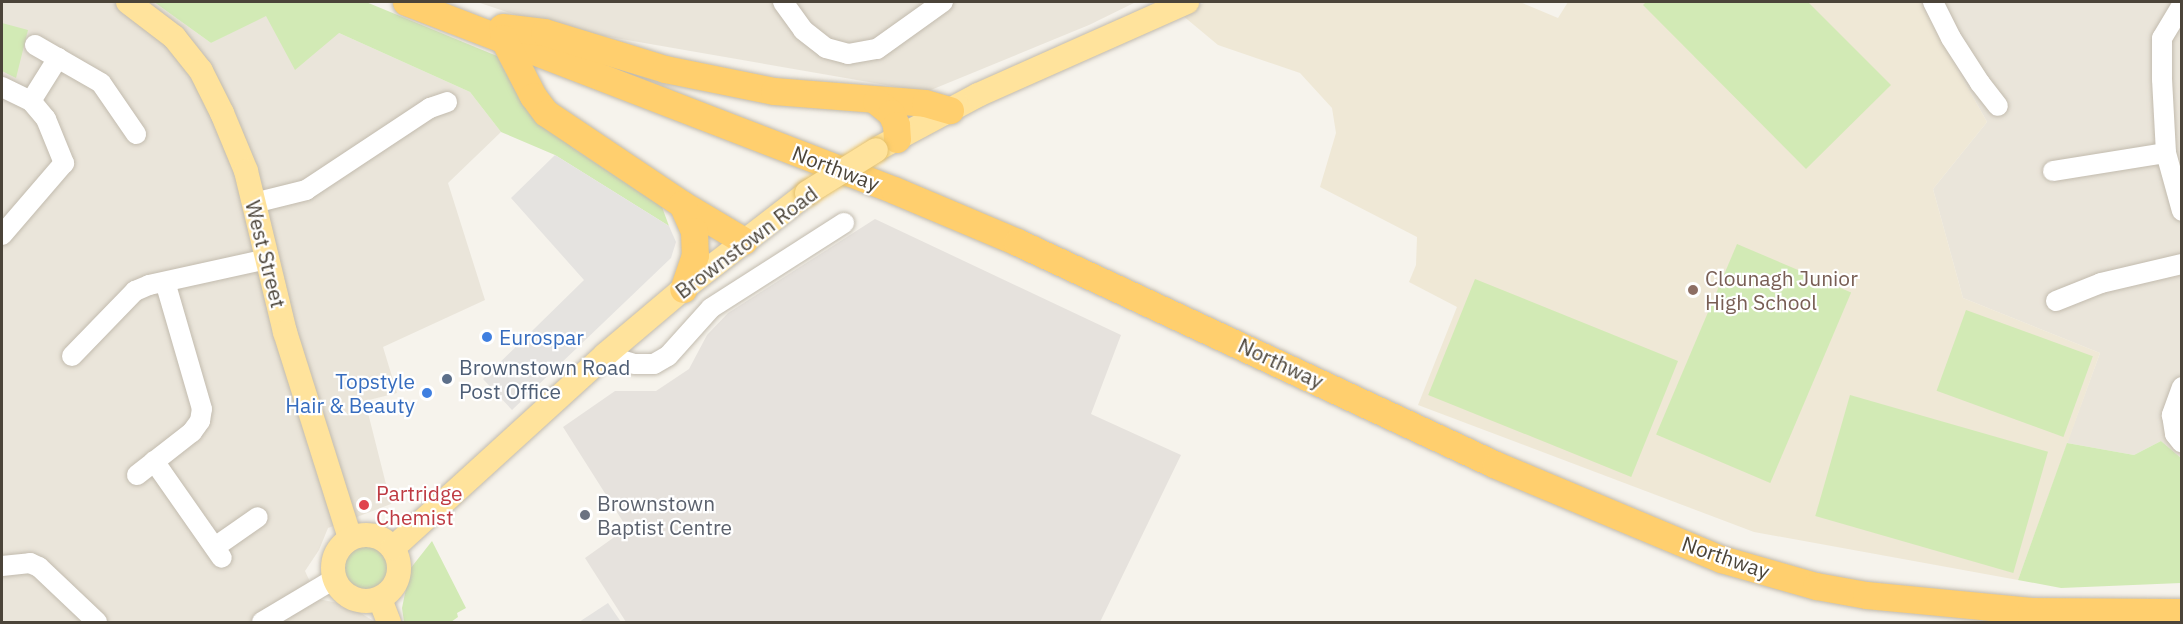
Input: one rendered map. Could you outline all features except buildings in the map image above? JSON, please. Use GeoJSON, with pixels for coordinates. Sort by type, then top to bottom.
{"type":"FeatureCollection","features":[{"type":"Feature","properties":{"kind":"highway","name":"Northway"},"geometry":{"type":"LineString","coordinates":[[406,2],[883,186],[1017,242],[1496,465],[1721,559],[1816,586],[1866,595],[2031,611],[2181,612]]}},
{"type":"Feature","properties":{"kind":"highway"},"geometry":{"type":"LineString","coordinates":[[462,22],[544,32],[665,69],[774,91],[876,101],[925,103],[950,110]]}},
{"type":"Feature","properties":{"kind":"highway"},"geometry":{"type":"LineString","coordinates":[[502,38],[533,96],[546,112],[682,204],[744,241]]}},
{"type":"Feature","properties":{"kind":"highway"},"geometry":{"type":"LineString","coordinates":[[876,101],[891,113],[896,125],[887,145]]}},
{"type":"Feature","properties":{"kind":"highway"},"geometry":{"type":"LineString","coordinates":[[682,204],[694,231],[695,255],[683,289]]}},
{"type":"Feature","properties":{"kind":"main road","name":"West Street"},"geometry":{"type":"LineString","coordinates":[[128,2],[174,37],[201,71],[246,171],[285,332],[350,538]]}},
{"type":"Feature","properties":{"kind":"main road","name":"Brownstown Road"},"geometry":{"type":"LineString","coordinates":[[393,548],[605,356],[683,289],[807,193],[950,110],[1187,2]]}},
{"type":"Feature","properties":{"kind":"main road"},"geometry":{"type":"LineString","coordinates":[[369,534],[386,541],[398,556],[399,576],[395,585],[380,599],[358,601],[348,596],[334,579],[332,570],[337,551],[350,538],[369,534]]}},
{"type":"Feature","properties":{"kind":"main road"},"geometry":{"type":"LineString","coordinates":[[380,599],[389,622]]}},
{"type":"Feature","properties":{"kind":"street"},"geometry":{"type":"LineString","coordinates":[[783,2],[803,30],[826,48],[848,54],[877,49],[943,2]]}},
{"type":"Feature","properties":{"kind":"street"},"geometry":{"type":"LineString","coordinates":[[1933,2],[1951,38],[1996,95]]}},
{"type":"Feature","properties":{"kind":"street"},"geometry":{"type":"LineString","coordinates":[[2181,5],[2162,38],[2166,153],[2181,212]]}},
{"type":"Feature","properties":{"kind":"street"},"geometry":{"type":"LineString","coordinates":[[36,45],[101,83],[136,134]]}},
{"type":"Feature","properties":{"kind":"street"},"geometry":{"type":"LineString","coordinates":[[31,101],[58,58]]}},
{"type":"Feature","properties":{"kind":"street"},"geometry":{"type":"LineString","coordinates":[[2,87],[31,101],[46,119],[64,163],[2,235]]}},
{"type":"Feature","properties":{"kind":"street"},"geometry":{"type":"LineString","coordinates":[[254,204],[306,189],[430,108],[447,102]]}},
{"type":"Feature","properties":{"kind":"street"},"geometry":{"type":"LineString","coordinates":[[2053,171],[2166,153]]}},
{"type":"Feature","properties":{"kind":"street"},"geometry":{"type":"LineString","coordinates":[[605,356],[634,364],[654,364],[668,356],[711,308],[844,223]]}},
{"type":"Feature","properties":{"kind":"street"},"geometry":{"type":"LineString","coordinates":[[72,356],[135,291],[267,259]]}},
{"type":"Feature","properties":{"kind":"street"},"geometry":{"type":"LineString","coordinates":[[2056,301],[2101,283],[2181,264]]}},
{"type":"Feature","properties":{"kind":"street"},"geometry":{"type":"LineString","coordinates":[[137,475],[192,432],[200,421],[202,409],[165,282]]}},
{"type":"Feature","properties":{"kind":"street"},"geometry":{"type":"LineString","coordinates":[[2181,387],[2172,415],[2175,434],[2181,443]]}},
{"type":"Feature","properties":{"kind":"street"},"geometry":{"type":"LineString","coordinates":[[154,461],[218,553],[258,517]]}},
{"type":"Feature","properties":{"kind":"street"},"geometry":{"type":"LineString","coordinates":[[2,566],[30,563],[39,567],[97,622]]}},
{"type":"Feature","properties":{"kind":"street"},"geometry":{"type":"LineString","coordinates":[[262,622],[334,579]]}},
{"type":"Feature","properties":{"kind":"shaded area"},"geometry":{"type":"Polygon","coordinates":[[[2,2],[154,2],[211,43],[266,15],[339,33],[470,92],[501,132],[448,183],[485,300],[383,347],[397,393],[365,401],[391,504],[328,528],[319,550],[305,571],[318,599],[348,605],[375,622],[2,622],[2,2]]]}},
{"type":"Feature","properties":{"kind":"shaded area"},"geometry":{"type":"Polygon","coordinates":[[[477,2],[1136,2],[1089,25],[926,92],[552,27],[477,2]]]}},
{"type":"Feature","properties":{"kind":"shaded area","name":"Clounagh Junior High School"},"geometry":{"type":"Polygon","coordinates":[[[1205,2],[1520,2],[1558,18],[1568,2],[1920,2],[1987,122],[1933,189],[1963,298],[2100,353],[2018,580],[1754,532],[1418,405],[1457,307],[1409,282],[1416,265],[1417,237],[1320,187],[1336,133],[1332,108],[1300,73],[1218,45],[1182,15],[1205,2]]]}},
{"type":"Feature","properties":{"kind":"shaded area"},"geometry":{"type":"Polygon","coordinates":[[[1920,2],[2181,2],[2181,458],[2161,441],[2134,455],[2067,443],[2100,353],[1963,298],[1933,189],[1987,122],[1920,2]]]}},
{"type":"Feature","properties":{"kind":"shaded area"},"geometry":{"type":"Polygon","coordinates":[[[555,155],[669,226],[676,242],[671,258],[512,410],[483,379],[584,280],[511,198],[555,155]]]}},
{"type":"Feature","properties":{"kind":"shaded area"},"geometry":{"type":"Polygon","coordinates":[[[875,219],[1121,335],[1091,414],[1181,455],[1100,622],[626,622],[585,558],[627,528],[563,427],[615,391],[656,391],[689,369],[707,335],[728,313],[875,219]]]}},
{"type":"Feature","properties":{"kind":"shaded area"},"geometry":{"type":"Polygon","coordinates":[[[608,603],[621,622],[579,622],[608,603]]]}},
{"type":"Feature","properties":{"kind":"green space"},"geometry":{"type":"Polygon","coordinates":[[[154,2],[366,2],[497,56],[523,105],[573,148],[662,207],[669,226],[555,155],[501,132],[470,92],[339,33],[295,70],[266,16],[211,43],[154,2]]]}},
{"type":"Feature","properties":{"kind":"green space"},"geometry":{"type":"Polygon","coordinates":[[[1646,2],[1808,2],[1891,85],[1806,169],[1643,5],[1646,2]]]}},
{"type":"Feature","properties":{"kind":"green space"},"geometry":{"type":"Polygon","coordinates":[[[2,23],[28,30],[16,78],[2,71],[2,23]]]}},
{"type":"Feature","properties":{"kind":"green space"},"geometry":{"type":"Polygon","coordinates":[[[1737,244],[1851,292],[1770,483],[1656,435],[1737,244]]]}},
{"type":"Feature","properties":{"kind":"green space"},"geometry":{"type":"Polygon","coordinates":[[[1475,279],[1678,361],[1631,477],[1428,395],[1475,279]]]}},
{"type":"Feature","properties":{"kind":"green space"},"geometry":{"type":"Polygon","coordinates":[[[1966,310],[2093,356],[2063,437],[1937,391],[1966,310]]]}},
{"type":"Feature","properties":{"kind":"green space"},"geometry":{"type":"Polygon","coordinates":[[[1850,395],[2048,452],[2013,573],[1815,516],[1850,395]]]}},
{"type":"Feature","properties":{"kind":"green space"},"geometry":{"type":"Polygon","coordinates":[[[2161,441],[2181,458],[2181,583],[2061,588],[2018,580],[2067,443],[2134,455],[2161,441]]]}},
{"type":"Feature","properties":{"kind":"green space"},"geometry":{"type":"Polygon","coordinates":[[[432,541],[466,608],[457,613],[458,617],[451,622],[404,622],[402,608],[410,569],[432,541]]]}},
{"type":"Feature","properties":{"kind":"green space"},"geometry":{"type":"Polygon","coordinates":[[[364,542],[381,549],[388,566],[381,583],[364,590],[347,583],[340,566],[347,549],[364,542]]]}},
{"type":"Feature","properties":{"kind":"place","name":"Clounagh Junior High School"},"geometry":{"type":"Point","coordinates":[1693,290]}},
{"type":"Feature","properties":{"kind":"place","name":"Eurospar"},"geometry":{"type":"Point","coordinates":[487,337]}},
{"type":"Feature","properties":{"kind":"place","name":"Brownstown Road Post Office"},"geometry":{"type":"Point","coordinates":[447,379]}},
{"type":"Feature","properties":{"kind":"place","name":"Topstyle Hair & Beauty"},"geometry":{"type":"Point","coordinates":[427,393]}},
{"type":"Feature","properties":{"kind":"place","name":"Partridge Chemist"},"geometry":{"type":"Point","coordinates":[364,505]}},
{"type":"Feature","properties":{"kind":"place","name":"Brownstown Baptist Centre"},"geometry":{"type":"Point","coordinates":[585,515]}}]}
